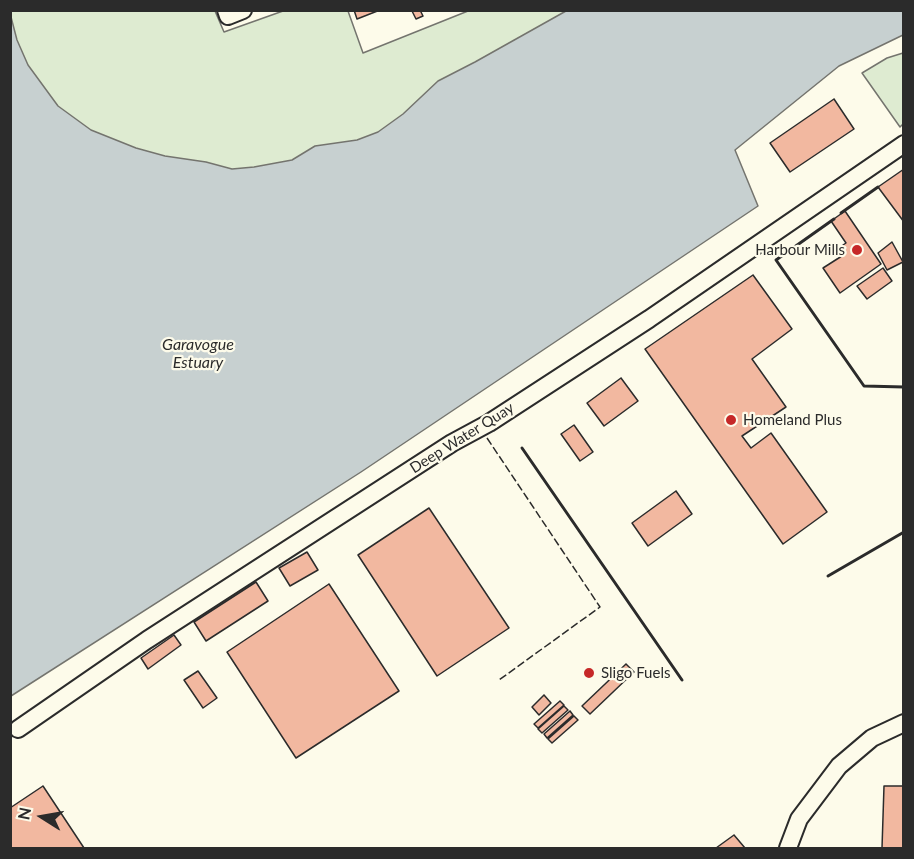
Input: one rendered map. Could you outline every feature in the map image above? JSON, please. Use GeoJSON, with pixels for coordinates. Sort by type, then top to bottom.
{"type":"FeatureCollection","features":[{"type":"Feature","properties":{"kind":"street"},"geometry":{"type":"LineString","coordinates":[[226,10],[228,16],[243,10]]}},
{"type":"Feature","properties":{"kind":"street","name":"Deep Water Quay"},"geometry":{"type":"LineString","coordinates":[[18,729],[156,634],[452,443],[498,417],[649,320],[903,144]]}},
{"type":"Feature","properties":{"kind":"street"},"geometry":{"type":"LineString","coordinates":[[788,849],[799,819],[839,766],[872,738],[903,723]]}},
{"type":"Feature","properties":{"kind":"green space"},"geometry":{"type":"Polygon","coordinates":[[[11,11],[215,11],[224,32],[283,11],[348,11],[363,53],[468,11],[613,11],[11,437],[11,11]]]}},
{"type":"Feature","properties":{"kind":"green space"},"geometry":{"type":"Polygon","coordinates":[[[903,53],[903,124],[900,127],[862,73],[887,58],[903,53]]]}},
{"type":"Feature","properties":{"kind":"water","name":"Garavogue Estuary"},"geometry":{"type":"Polygon","coordinates":[[[566,11],[903,11],[903,35],[839,66],[735,150],[758,206],[361,472],[11,696],[11,17],[17,40],[28,65],[58,106],[91,130],[136,148],[232,169],[292,160],[315,146],[357,140],[378,132],[403,114],[438,81],[566,11]]]}},
{"type":"Feature","properties":{"kind":"building"},"geometry":{"type":"Polygon","coordinates":[[[354,10],[380,10],[357,19],[354,10]]]}},
{"type":"Feature","properties":{"kind":"building"},"geometry":{"type":"Polygon","coordinates":[[[420,10],[423,16],[416,19],[412,11],[420,10]]]}},
{"type":"Feature","properties":{"kind":"building"},"geometry":{"type":"Polygon","coordinates":[[[834,99],[854,129],[790,172],[770,143],[834,99]]]}},
{"type":"Feature","properties":{"kind":"building"},"geometry":{"type":"Polygon","coordinates":[[[904,169],[904,222],[878,187],[904,169]]]}},
{"type":"Feature","properties":{"kind":"building","name":"Harbour Mills"},"geometry":{"type":"Polygon","coordinates":[[[845,211],[881,264],[840,293],[823,268],[845,254],[840,247],[846,243],[831,221],[845,211]]]}},
{"type":"Feature","properties":{"kind":"building"},"geometry":{"type":"Polygon","coordinates":[[[892,242],[903,262],[887,270],[878,253],[892,242]]]}},
{"type":"Feature","properties":{"kind":"building"},"geometry":{"type":"Polygon","coordinates":[[[883,268],[892,281],[867,299],[857,286],[883,268]]]}},
{"type":"Feature","properties":{"kind":"building","name":"Homeland Plus"},"geometry":{"type":"Polygon","coordinates":[[[753,275],[792,329],[752,359],[786,407],[742,436],[751,448],[771,433],[827,512],[783,544],[645,349],[753,275]]]}},
{"type":"Feature","properties":{"kind":"building"},"geometry":{"type":"Polygon","coordinates":[[[621,378],[638,401],[604,426],[587,403],[621,378]]]}},
{"type":"Feature","properties":{"kind":"building"},"geometry":{"type":"Polygon","coordinates":[[[574,425],[593,452],[580,461],[561,434],[574,425]]]}},
{"type":"Feature","properties":{"kind":"building"},"geometry":{"type":"Polygon","coordinates":[[[676,491],[692,514],[648,546],[632,523],[676,491]]]}},
{"type":"Feature","properties":{"kind":"building"},"geometry":{"type":"Polygon","coordinates":[[[429,508],[509,628],[437,676],[358,555],[429,508]]]}},
{"type":"Feature","properties":{"kind":"building"},"geometry":{"type":"Polygon","coordinates":[[[307,552],[318,570],[290,586],[279,568],[307,552]]]}},
{"type":"Feature","properties":{"kind":"building"},"geometry":{"type":"Polygon","coordinates":[[[256,582],[268,601],[206,641],[194,622],[256,582]]]}},
{"type":"Feature","properties":{"kind":"building"},"geometry":{"type":"Polygon","coordinates":[[[329,584],[399,691],[296,758],[227,652],[329,584]]]}},
{"type":"Feature","properties":{"kind":"building"},"geometry":{"type":"Polygon","coordinates":[[[174,635],[181,645],[148,669],[141,658],[174,635]]]}},
{"type":"Feature","properties":{"kind":"building"},"geometry":{"type":"Polygon","coordinates":[[[626,664],[634,672],[590,714],[582,706],[626,664]]]}},
{"type":"Feature","properties":{"kind":"building"},"geometry":{"type":"Polygon","coordinates":[[[198,671],[217,698],[203,708],[184,680],[198,671]]]}},
{"type":"Feature","properties":{"kind":"building"},"geometry":{"type":"Polygon","coordinates":[[[544,695],[551,703],[539,715],[532,707],[544,695]]]}},
{"type":"Feature","properties":{"kind":"building"},"geometry":{"type":"Polygon","coordinates":[[[560,701],[564,705],[538,728],[534,724],[560,701]]]}},
{"type":"Feature","properties":{"kind":"building"},"geometry":{"type":"Polygon","coordinates":[[[564,706],[568,710],[542,733],[538,729],[564,706]]]}},
{"type":"Feature","properties":{"kind":"building"},"geometry":{"type":"Polygon","coordinates":[[[570,711],[573,715],[547,738],[544,734],[570,711]]]}},
{"type":"Feature","properties":{"kind":"building"},"geometry":{"type":"Polygon","coordinates":[[[574,716],[578,720],[552,743],[548,739],[574,716]]]}},
{"type":"Feature","properties":{"kind":"building"},"geometry":{"type":"Polygon","coordinates":[[[43,786],[84,848],[10,848],[10,808],[43,786]]]}},
{"type":"Feature","properties":{"kind":"building"},"geometry":{"type":"Polygon","coordinates":[[[884,786],[904,786],[904,848],[882,848],[884,786]]]}},
{"type":"Feature","properties":{"kind":"building"},"geometry":{"type":"Polygon","coordinates":[[[734,835],[745,848],[716,848],[734,835]]]}},
{"type":"Feature","properties":{"kind":"fence"},"geometry":{"type":"LineString","coordinates":[[487,438],[600,607],[499,680]]}},
{"type":"Feature","properties":{"kind":"wall"},"geometry":{"type":"LineString","coordinates":[[841,213],[878,187]]}},
{"type":"Feature","properties":{"kind":"wall"},"geometry":{"type":"LineString","coordinates":[[834,219],[776,260],[864,386],[904,387]]}},
{"type":"Feature","properties":{"kind":"wall"},"geometry":{"type":"LineString","coordinates":[[522,448],[682,680]]}},
{"type":"Feature","properties":{"kind":"wall"},"geometry":{"type":"LineString","coordinates":[[828,576],[904,532]]}},
{"type":"Feature","properties":{"kind":"place","name":"Harbour Mills"},"geometry":{"type":"Point","coordinates":[857,250]}},
{"type":"Feature","properties":{"kind":"place","name":"Homeland Plus"},"geometry":{"type":"Point","coordinates":[731,420]}},
{"type":"Feature","properties":{"kind":"place","name":"Sligo Fuels"},"geometry":{"type":"Point","coordinates":[589,673]}}]}
